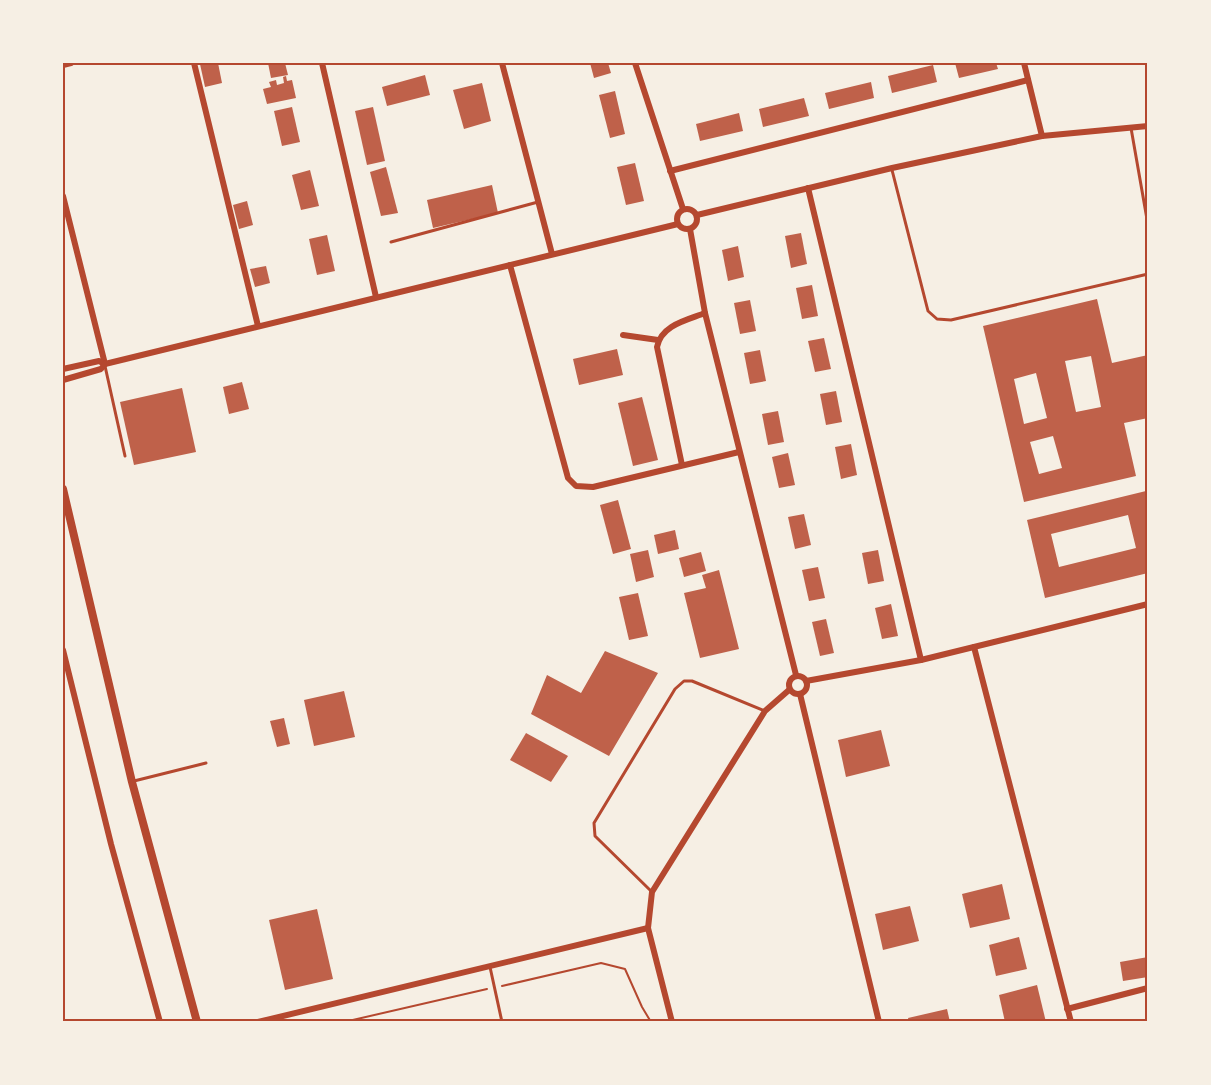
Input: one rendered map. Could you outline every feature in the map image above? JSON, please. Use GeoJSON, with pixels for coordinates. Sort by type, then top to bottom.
{"type":"FeatureCollection","features":[{"type":"Feature","properties":{"kind":"street"},"geometry":{"type":"LineString","coordinates":[[63,65],[71,63]]}},
{"type":"Feature","properties":{"kind":"street"},"geometry":{"type":"LineString","coordinates":[[194,63],[258,326]]}},
{"type":"Feature","properties":{"kind":"street"},"geometry":{"type":"LineString","coordinates":[[322,63],[376,297]]}},
{"type":"Feature","properties":{"kind":"street"},"geometry":{"type":"LineString","coordinates":[[502,63],[552,254]]}},
{"type":"Feature","properties":{"kind":"street"},"geometry":{"type":"LineString","coordinates":[[635,63],[683,209]]}},
{"type":"Feature","properties":{"kind":"street"},"geometry":{"type":"LineString","coordinates":[[1024,63],[1042,135]]}},
{"type":"Feature","properties":{"kind":"street"},"geometry":{"type":"LineString","coordinates":[[670,171],[1028,80]]}},
{"type":"Feature","properties":{"kind":"street"},"geometry":{"type":"LineString","coordinates":[[697,215],[1042,135],[1148,126]]}},
{"type":"Feature","properties":{"kind":"street"},"geometry":{"type":"LineString","coordinates":[[808,188],[921,660]]}},
{"type":"Feature","properties":{"kind":"street"},"geometry":{"type":"LineString","coordinates":[[63,196],[105,364]]}},
{"type":"Feature","properties":{"kind":"street"},"geometry":{"type":"LineString","coordinates":[[678,224],[678,213],[683,209],[690,209],[697,215],[697,222],[690,229]]}},
{"type":"Feature","properties":{"kind":"street"},"geometry":{"type":"LineString","coordinates":[[63,380],[101,369],[105,364],[678,224]]}},
{"type":"Feature","properties":{"kind":"street"},"geometry":{"type":"LineString","coordinates":[[678,224],[690,229]]}},
{"type":"Feature","properties":{"kind":"street"},"geometry":{"type":"LineString","coordinates":[[690,229],[705,313],[796,675]]}},
{"type":"Feature","properties":{"kind":"street"},"geometry":{"type":"LineString","coordinates":[[510,265],[568,478],[576,486],[593,487],[739,452]]}},
{"type":"Feature","properties":{"kind":"street"},"geometry":{"type":"LineString","coordinates":[[682,465],[658,355],[658,340],[669,328],[705,313]]}},
{"type":"Feature","properties":{"kind":"street"},"geometry":{"type":"LineString","coordinates":[[623,335],[658,340]]}},
{"type":"Feature","properties":{"kind":"street"},"geometry":{"type":"LineString","coordinates":[[63,369],[99,361],[105,364]]}},
{"type":"Feature","properties":{"kind":"street"},"geometry":{"type":"LineString","coordinates":[[63,489],[132,782],[197,1022]]}},
{"type":"Feature","properties":{"kind":"street"},"geometry":{"type":"LineString","coordinates":[[806,681],[921,660],[1148,604]]}},
{"type":"Feature","properties":{"kind":"street"},"geometry":{"type":"LineString","coordinates":[[974,647],[1071,1022]]}},
{"type":"Feature","properties":{"kind":"street"},"geometry":{"type":"LineString","coordinates":[[63,650],[111,844],[160,1022]]}},
{"type":"Feature","properties":{"kind":"street"},"geometry":{"type":"LineString","coordinates":[[789,690],[800,694],[805,690],[806,681],[802,676],[796,675]]}},
{"type":"Feature","properties":{"kind":"street"},"geometry":{"type":"LineString","coordinates":[[672,1022],[648,928],[652,892],[765,711],[789,690],[789,681],[796,675]]}},
{"type":"Feature","properties":{"kind":"street"},"geometry":{"type":"LineString","coordinates":[[800,694],[879,1022]]}},
{"type":"Feature","properties":{"kind":"street"},"geometry":{"type":"LineString","coordinates":[[258,1022],[648,928]]}},
{"type":"Feature","properties":{"kind":"street"},"geometry":{"type":"LineString","coordinates":[[1067,1009],[1148,988]]}},
{"type":"Feature","properties":{"kind":"lane"},"geometry":{"type":"LineString","coordinates":[[1130,127],[1148,225]]}},
{"type":"Feature","properties":{"kind":"lane"},"geometry":{"type":"LineString","coordinates":[[892,168],[928,311],[937,318],[951,320],[1148,274]]}},
{"type":"Feature","properties":{"kind":"lane"},"geometry":{"type":"LineString","coordinates":[[392,242],[538,202]]}},
{"type":"Feature","properties":{"kind":"lane"},"geometry":{"type":"LineString","coordinates":[[105,364],[125,456]]}},
{"type":"Feature","properties":{"kind":"lane"},"geometry":{"type":"LineString","coordinates":[[652,892],[595,836],[594,824],[675,689],[684,681],[692,681],[765,711]]}},
{"type":"Feature","properties":{"kind":"lane"},"geometry":{"type":"LineString","coordinates":[[132,782],[206,763]]}},
{"type":"Feature","properties":{"kind":"lane"},"geometry":{"type":"LineString","coordinates":[[490,966],[502,1022]]}},
{"type":"Feature","properties":{"kind":"path"},"geometry":{"type":"LineString","coordinates":[[344,1022],[601,963],[625,969],[651,1022]]}},
{"type":"Feature","properties":{"kind":"building"},"geometry":{"type":"Polygon","coordinates":[[[218,63],[222,83],[205,87],[200,64],[218,63]]]}},
{"type":"Feature","properties":{"kind":"building"},"geometry":{"type":"Polygon","coordinates":[[[268,63],[285,63],[288,75],[271,78],[268,63]]]}},
{"type":"Feature","properties":{"kind":"building"},"geometry":{"type":"Polygon","coordinates":[[[590,63],[608,63],[611,73],[594,78],[590,63]]]}},
{"type":"Feature","properties":{"kind":"building"},"geometry":{"type":"Polygon","coordinates":[[[955,63],[996,63],[998,69],[959,78],[955,63]]]}},
{"type":"Feature","properties":{"kind":"building"},"geometry":{"type":"Polygon","coordinates":[[[933,65],[937,82],[892,93],[888,76],[933,65]]]}},
{"type":"Feature","properties":{"kind":"building"},"geometry":{"type":"Polygon","coordinates":[[[425,75],[430,95],[387,106],[382,87],[425,75]]]}},
{"type":"Feature","properties":{"kind":"building"},"geometry":{"type":"Polygon","coordinates":[[[286,76],[287,81],[292,80],[296,98],[267,104],[263,89],[271,87],[269,82],[276,80],[277,85],[284,83],[283,77],[286,76]]]}},
{"type":"Feature","properties":{"kind":"building"},"geometry":{"type":"Polygon","coordinates":[[[871,82],[874,98],[829,109],[825,93],[871,82]]]}},
{"type":"Feature","properties":{"kind":"building"},"geometry":{"type":"Polygon","coordinates":[[[482,83],[491,121],[464,129],[453,90],[482,83]]]}},
{"type":"Feature","properties":{"kind":"building"},"geometry":{"type":"Polygon","coordinates":[[[615,91],[625,134],[610,138],[599,95],[615,91]]]}},
{"type":"Feature","properties":{"kind":"building"},"geometry":{"type":"Polygon","coordinates":[[[804,98],[809,116],[763,127],[759,109],[804,98]]]}},
{"type":"Feature","properties":{"kind":"building"},"geometry":{"type":"Polygon","coordinates":[[[292,107],[300,142],[282,146],[274,111],[292,107]]]}},
{"type":"Feature","properties":{"kind":"building"},"geometry":{"type":"Polygon","coordinates":[[[373,107],[385,161],[367,165],[355,111],[373,107]]]}},
{"type":"Feature","properties":{"kind":"building"},"geometry":{"type":"Polygon","coordinates":[[[739,113],[743,131],[700,141],[696,124],[739,113]]]}},
{"type":"Feature","properties":{"kind":"building"},"geometry":{"type":"Polygon","coordinates":[[[635,163],[644,201],[626,205],[617,167],[635,163]]]}},
{"type":"Feature","properties":{"kind":"building"},"geometry":{"type":"Polygon","coordinates":[[[386,167],[398,213],[381,216],[370,172],[386,167]]]}},
{"type":"Feature","properties":{"kind":"building"},"geometry":{"type":"Polygon","coordinates":[[[310,170],[319,206],[301,210],[292,175],[310,170]]]}},
{"type":"Feature","properties":{"kind":"building"},"geometry":{"type":"Polygon","coordinates":[[[492,185],[498,213],[433,228],[427,200],[492,185]]]}},
{"type":"Feature","properties":{"kind":"building"},"geometry":{"type":"Polygon","coordinates":[[[247,201],[253,225],[239,229],[233,205],[247,201]]]}},
{"type":"Feature","properties":{"kind":"building"},"geometry":{"type":"Polygon","coordinates":[[[801,233],[807,264],[791,268],[785,236],[801,233]]]}},
{"type":"Feature","properties":{"kind":"building"},"geometry":{"type":"Polygon","coordinates":[[[327,235],[335,271],[317,275],[309,239],[327,235]]]}},
{"type":"Feature","properties":{"kind":"building"},"geometry":{"type":"Polygon","coordinates":[[[738,246],[744,277],[728,281],[722,250],[738,246]]]}},
{"type":"Feature","properties":{"kind":"building"},"geometry":{"type":"Polygon","coordinates":[[[266,266],[270,283],[255,287],[250,269],[266,266]]]}},
{"type":"Feature","properties":{"kind":"building"},"geometry":{"type":"Polygon","coordinates":[[[812,285],[818,316],[802,319],[796,288],[812,285]]]}},
{"type":"Feature","properties":{"kind":"building"},"geometry":{"type":"Polygon","coordinates":[[[1097,299],[1112,363],[1148,355],[1148,418],[1124,423],[1136,476],[1024,502],[983,326],[1097,299]],[[1091,356],[1065,361],[1076,412],[1101,407],[1091,356]],[[1036,373],[1014,379],[1024,424],[1047,418],[1036,373]],[[1053,436],[1030,442],[1039,474],[1062,468],[1053,436]]]}},
{"type":"Feature","properties":{"kind":"building"},"geometry":{"type":"Polygon","coordinates":[[[750,300],[756,331],[740,334],[734,303],[750,300]]]}},
{"type":"Feature","properties":{"kind":"building"},"geometry":{"type":"Polygon","coordinates":[[[824,338],[831,369],[815,372],[808,341],[824,338]]]}},
{"type":"Feature","properties":{"kind":"building"},"geometry":{"type":"Polygon","coordinates":[[[617,349],[623,375],[579,385],[573,359],[617,349]]]}},
{"type":"Feature","properties":{"kind":"building"},"geometry":{"type":"Polygon","coordinates":[[[760,350],[766,381],[750,384],[744,353],[760,350]]]}},
{"type":"Feature","properties":{"kind":"building"},"geometry":{"type":"Polygon","coordinates":[[[242,382],[249,409],[229,414],[223,387],[242,382]]]}},
{"type":"Feature","properties":{"kind":"building"},"geometry":{"type":"Polygon","coordinates":[[[182,388],[196,452],[134,465],[120,402],[182,388]]]}},
{"type":"Feature","properties":{"kind":"building"},"geometry":{"type":"Polygon","coordinates":[[[836,391],[842,422],[826,425],[820,394],[836,391]]]}},
{"type":"Feature","properties":{"kind":"building"},"geometry":{"type":"Polygon","coordinates":[[[642,397],[658,460],[633,466],[618,403],[642,397]]]}},
{"type":"Feature","properties":{"kind":"building"},"geometry":{"type":"Polygon","coordinates":[[[778,411],[784,442],[768,445],[762,414],[778,411]]]}},
{"type":"Feature","properties":{"kind":"building"},"geometry":{"type":"Polygon","coordinates":[[[851,444],[857,475],[841,479],[835,447],[851,444]]]}},
{"type":"Feature","properties":{"kind":"building"},"geometry":{"type":"Polygon","coordinates":[[[788,453],[795,485],[779,488],[772,457],[788,453]]]}},
{"type":"Feature","properties":{"kind":"building"},"geometry":{"type":"Polygon","coordinates":[[[1146,491],[1148,498],[1148,573],[1045,598],[1027,520],[1146,491]],[[1128,515],[1051,534],[1059,567],[1136,548],[1128,515]]]}},
{"type":"Feature","properties":{"kind":"building"},"geometry":{"type":"Polygon","coordinates":[[[618,500],[631,549],[613,554],[600,505],[618,500]]]}},
{"type":"Feature","properties":{"kind":"building"},"geometry":{"type":"Polygon","coordinates":[[[804,514],[811,545],[795,549],[788,517],[804,514]]]}},
{"type":"Feature","properties":{"kind":"building"},"geometry":{"type":"Polygon","coordinates":[[[675,530],[679,549],[658,554],[654,535],[675,530]]]}},
{"type":"Feature","properties":{"kind":"building"},"geometry":{"type":"Polygon","coordinates":[[[648,550],[654,577],[636,582],[630,554],[648,550]]]}},
{"type":"Feature","properties":{"kind":"building"},"geometry":{"type":"Polygon","coordinates":[[[878,550],[884,581],[868,584],[862,553],[878,550]]]}},
{"type":"Feature","properties":{"kind":"building"},"geometry":{"type":"Polygon","coordinates":[[[701,552],[706,571],[684,577],[679,558],[701,552]]]}},
{"type":"Feature","properties":{"kind":"building"},"geometry":{"type":"Polygon","coordinates":[[[818,567],[825,598],[809,601],[802,570],[818,567]]]}},
{"type":"Feature","properties":{"kind":"building"},"geometry":{"type":"Polygon","coordinates":[[[719,570],[739,649],[700,658],[684,593],[706,588],[702,575],[719,570]]]}},
{"type":"Feature","properties":{"kind":"building"},"geometry":{"type":"Polygon","coordinates":[[[638,593],[648,636],[629,640],[619,597],[638,593]]]}},
{"type":"Feature","properties":{"kind":"building"},"geometry":{"type":"Polygon","coordinates":[[[891,604],[898,636],[882,639],[875,608],[891,604]]]}},
{"type":"Feature","properties":{"kind":"building"},"geometry":{"type":"Polygon","coordinates":[[[826,619],[834,653],[820,656],[812,622],[826,619]]]}},
{"type":"Feature","properties":{"kind":"building"},"geometry":{"type":"Polygon","coordinates":[[[605,651],[658,673],[609,756],[531,714],[547,675],[581,693],[605,651]]]}},
{"type":"Feature","properties":{"kind":"building"},"geometry":{"type":"Polygon","coordinates":[[[344,691],[355,737],[314,746],[304,700],[344,691]]]}},
{"type":"Feature","properties":{"kind":"building"},"geometry":{"type":"Polygon","coordinates":[[[284,718],[290,744],[277,747],[270,721],[284,718]]]}},
{"type":"Feature","properties":{"kind":"building"},"geometry":{"type":"Polygon","coordinates":[[[881,730],[890,766],[846,777],[838,740],[881,730]]]}},
{"type":"Feature","properties":{"kind":"building"},"geometry":{"type":"Polygon","coordinates":[[[526,733],[568,756],[551,782],[510,760],[526,733]]]}},
{"type":"Feature","properties":{"kind":"building"},"geometry":{"type":"Polygon","coordinates":[[[1002,884],[1010,919],[970,928],[962,894],[1002,884]]]}},
{"type":"Feature","properties":{"kind":"building"},"geometry":{"type":"Polygon","coordinates":[[[910,906],[919,941],[883,950],[875,914],[910,906]]]}},
{"type":"Feature","properties":{"kind":"building"},"geometry":{"type":"Polygon","coordinates":[[[317,909],[333,979],[285,990],[269,920],[317,909]]]}},
{"type":"Feature","properties":{"kind":"building"},"geometry":{"type":"Polygon","coordinates":[[[1019,937],[1027,969],[996,976],[989,945],[1019,937]]]}},
{"type":"Feature","properties":{"kind":"building"},"geometry":{"type":"Polygon","coordinates":[[[1148,957],[1148,977],[1123,981],[1120,962],[1148,957]]]}},
{"type":"Feature","properties":{"kind":"building"},"geometry":{"type":"Polygon","coordinates":[[[1037,985],[1046,1022],[1005,1022],[999,995],[1037,985]]]}},
{"type":"Feature","properties":{"kind":"building"},"geometry":{"type":"Polygon","coordinates":[[[947,1009],[950,1022],[909,1022],[908,1018],[947,1009]]]}}]}
